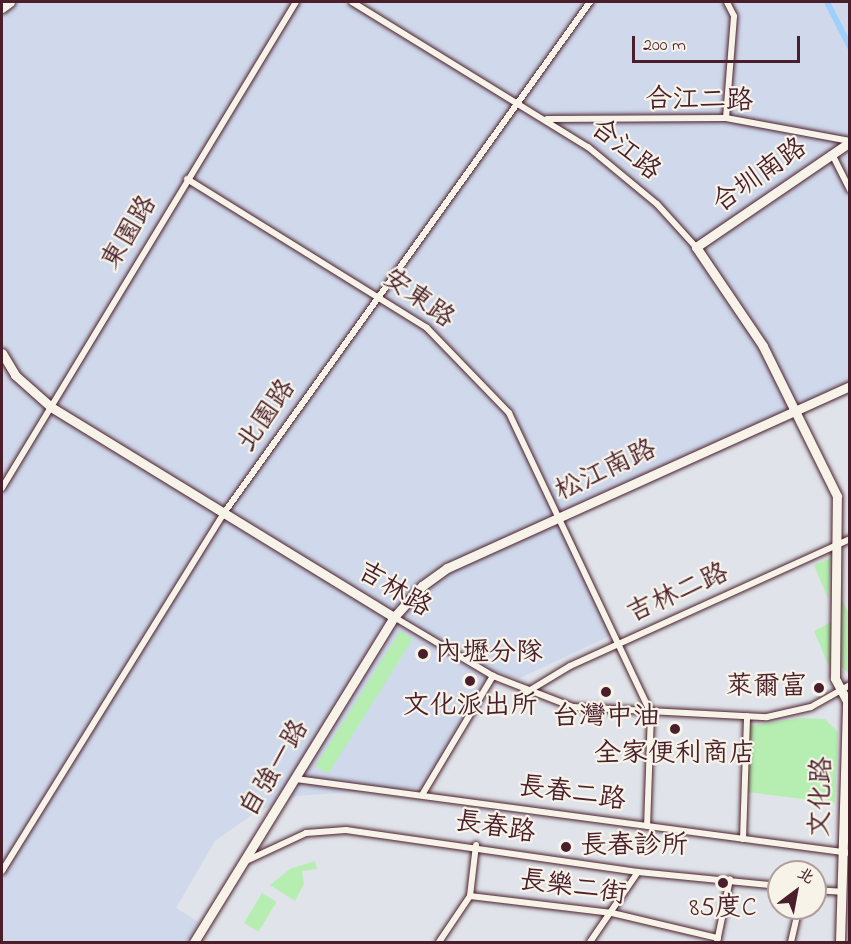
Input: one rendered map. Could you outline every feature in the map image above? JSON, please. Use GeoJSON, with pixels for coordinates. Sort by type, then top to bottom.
{"type":"FeatureCollection","features":[{"type":"Feature","properties":{"kind":"street"},"geometry":{"type":"LineString","coordinates":[[2,8],[10,2]]}},
{"type":"Feature","properties":{"kind":"street","name":"東園路"},"geometry":{"type":"LineString","coordinates":[[2,488],[296,2]]}},
{"type":"Feature","properties":{"kind":"street","name":"合江路"},"geometry":{"type":"LineString","coordinates":[[352,2],[546,118],[598,154],[696,248],[726,284],[797,409],[837,496],[838,545]]}},
{"type":"Feature","properties":{"kind":"street","name":"北園路"},"geometry":{"type":"LineString","coordinates":[[2,871],[224,513],[590,2]]}},
{"type":"Feature","properties":{"kind":"street"},"geometry":{"type":"LineString","coordinates":[[726,118],[734,16],[727,2]]}},
{"type":"Feature","properties":{"kind":"street","name":"合江二路"},"geometry":{"type":"LineString","coordinates":[[546,118],[726,118],[849,142]]}},
{"type":"Feature","properties":{"kind":"street","name":"合圳南路"},"geometry":{"type":"LineString","coordinates":[[696,248],[849,142]]}},
{"type":"Feature","properties":{"kind":"street"},"geometry":{"type":"LineString","coordinates":[[832,154],[849,190]]}},
{"type":"Feature","properties":{"kind":"street","name":"安東路"},"geometry":{"type":"LineString","coordinates":[[187,179],[380,294],[471,368],[505,407],[560,517],[651,713]]}},
{"type":"Feature","properties":{"kind":"street","name":"吉林路"},"geometry":{"type":"LineString","coordinates":[[2,353],[15,375],[51,407],[394,617],[493,676],[527,692],[573,707],[651,713],[747,716],[811,707],[846,688]]}},
{"type":"Feature","properties":{"kind":"street","name":"松江南路"},"geometry":{"type":"LineString","coordinates":[[394,617],[447,568],[849,386]]}},
{"type":"Feature","properties":{"kind":"street","name":"吉林二路"},"geometry":{"type":"LineString","coordinates":[[527,692],[620,643],[849,539]]}},
{"type":"Feature","properties":{"kind":"street","name":"文化路"},"geometry":{"type":"LineString","coordinates":[[838,545],[835,678],[846,688],[848,707],[846,853],[841,892],[840,942]]}},
{"type":"Feature","properties":{"kind":"street","name":"自強一路"},"geometry":{"type":"LineString","coordinates":[[194,942],[246,861],[394,617]]}},
{"type":"Feature","properties":{"kind":"street"},"geometry":{"type":"LineString","coordinates":[[422,795],[493,676]]}},
{"type":"Feature","properties":{"kind":"street"},"geometry":{"type":"LineString","coordinates":[[647,826],[651,713]]}},
{"type":"Feature","properties":{"kind":"street"},"geometry":{"type":"LineString","coordinates":[[743,839],[747,716]]}},
{"type":"Feature","properties":{"kind":"street","name":"長春二路"},"geometry":{"type":"LineString","coordinates":[[296,779],[846,853]]}},
{"type":"Feature","properties":{"kind":"street","name":"長春路"},"geometry":{"type":"LineString","coordinates":[[246,861],[324,830],[476,845],[638,872],[767,884]]}},
{"type":"Feature","properties":{"kind":"street"},"geometry":{"type":"LineString","coordinates":[[439,942],[470,896],[476,845]]}},
{"type":"Feature","properties":{"kind":"street"},"geometry":{"type":"LineString","coordinates":[[590,942],[638,872]]}},
{"type":"Feature","properties":{"kind":"street"},"geometry":{"type":"LineString","coordinates":[[718,940],[730,879]]}},
{"type":"Feature","properties":{"kind":"street"},"geometry":{"type":"LineString","coordinates":[[827,891],[841,892]]}},
{"type":"Feature","properties":{"kind":"street","name":"長樂二街"},"geometry":{"type":"LineString","coordinates":[[470,896],[612,912],[718,940]]}},
{"type":"Feature","properties":{"kind":"street"},"geometry":{"type":"LineString","coordinates":[[791,942],[796,920]]}},
{"type":"Feature","properties":{"kind":"shaded area"},"geometry":{"type":"Polygon","coordinates":[[[2,2],[849,2],[849,394],[566,521],[616,633],[518,679],[496,671],[426,787],[296,796],[256,812],[215,841],[176,908],[199,922],[186,942],[2,942],[2,2]]]}},
{"type":"Feature","properties":{"kind":"green space"},"geometry":{"type":"Polygon","coordinates":[[[831,558],[828,599],[814,565],[831,558]]]}},
{"type":"Feature","properties":{"kind":"green space"},"geometry":{"type":"Polygon","coordinates":[[[841,597],[849,615],[849,674],[841,666],[841,597]]]}},
{"type":"Feature","properties":{"kind":"green space"},"geometry":{"type":"Polygon","coordinates":[[[833,621],[830,669],[814,631],[833,621]]]}},
{"type":"Feature","properties":{"kind":"green space"},"geometry":{"type":"Polygon","coordinates":[[[400,631],[413,639],[328,774],[316,766],[400,631]]]}},
{"type":"Feature","properties":{"kind":"green space"},"geometry":{"type":"Polygon","coordinates":[[[802,718],[825,719],[838,732],[835,803],[747,792],[749,726],[802,718]]]}},
{"type":"Feature","properties":{"kind":"green space"},"geometry":{"type":"Polygon","coordinates":[[[315,861],[317,869],[302,871],[304,884],[295,901],[270,885],[290,869],[315,861]]]}},
{"type":"Feature","properties":{"kind":"green space"},"geometry":{"type":"Polygon","coordinates":[[[262,893],[277,902],[259,932],[244,923],[262,893]]]}},
{"type":"Feature","properties":{"kind":"waterway"},"geometry":{"type":"LineString","coordinates":[[827,2],[850,47]]}},
{"type":"Feature","properties":{"kind":"place","name":"內壢分隊"},"geometry":{"type":"Point","coordinates":[423,654]}},
{"type":"Feature","properties":{"kind":"place","name":"文化派出所"},"geometry":{"type":"Point","coordinates":[470,681]}},
{"type":"Feature","properties":{"kind":"place","name":"萊爾富"},"geometry":{"type":"Point","coordinates":[819,688]}},
{"type":"Feature","properties":{"kind":"place","name":"台灣中油"},"geometry":{"type":"Point","coordinates":[606,692]}},
{"type":"Feature","properties":{"kind":"place","name":"全家便利商店"},"geometry":{"type":"Point","coordinates":[675,729]}},
{"type":"Feature","properties":{"kind":"place","name":"長春診所"},"geometry":{"type":"Point","coordinates":[566,847]}},
{"type":"Feature","properties":{"kind":"place","name":"85度C"},"geometry":{"type":"Point","coordinates":[723,883]}}]}
